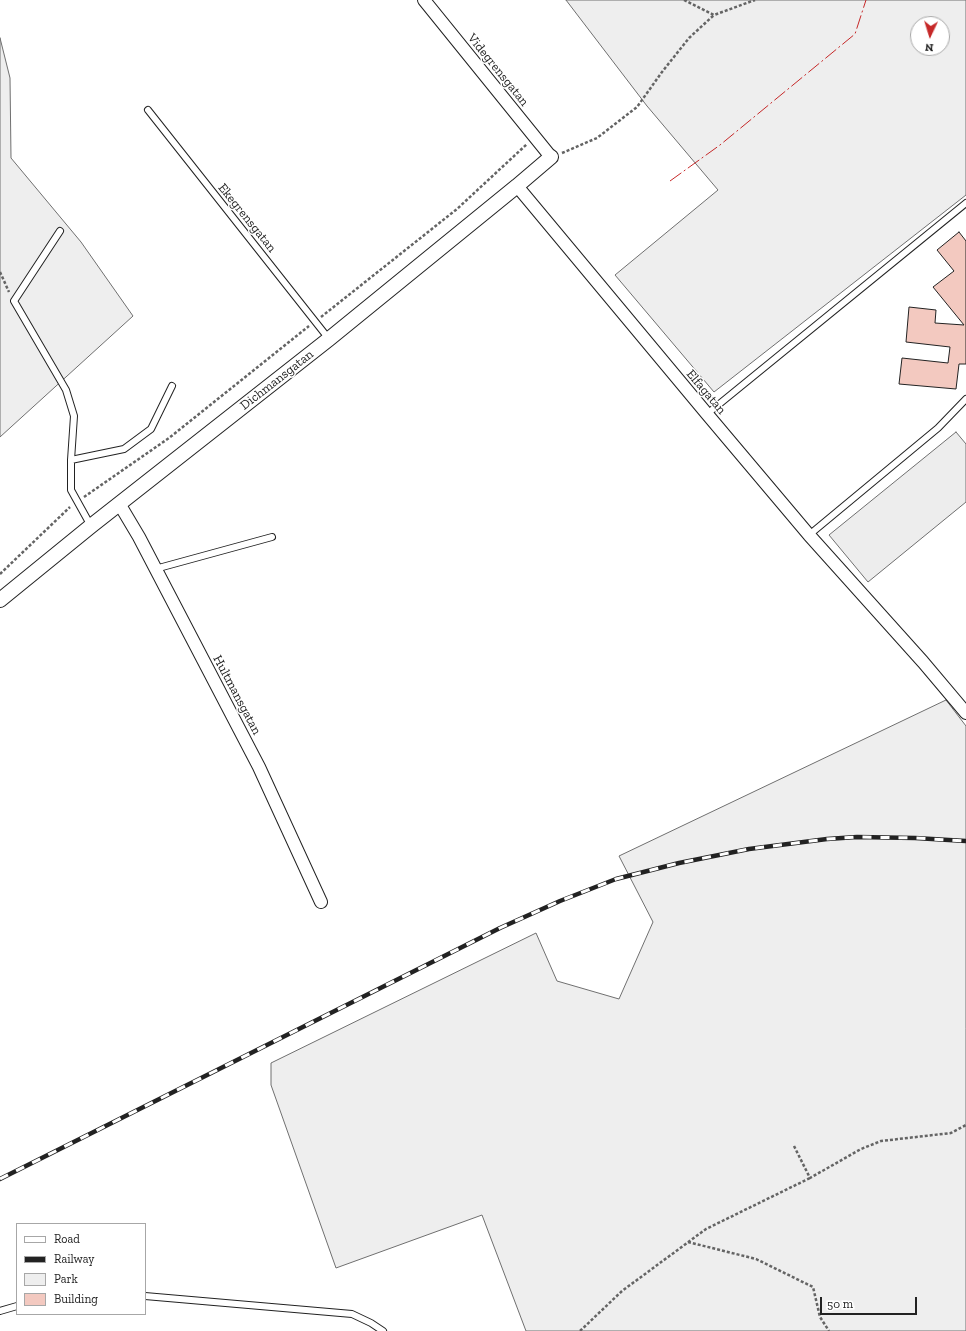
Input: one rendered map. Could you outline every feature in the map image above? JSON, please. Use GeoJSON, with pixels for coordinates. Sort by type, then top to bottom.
{"type":"FeatureCollection","features":[{"type":"Feature","properties":{"kind":"street","name":"Videgrensgatan"},"geometry":{"type":"LineString","coordinates":[[424,0],[551,157]]}},
{"type":"Feature","properties":{"kind":"street","name":"Dichmansgatan"},"geometry":{"type":"LineString","coordinates":[[0,600],[91,526],[330,339],[551,157]]}},
{"type":"Feature","properties":{"kind":"street","name":"Elfagatan"},"geometry":{"type":"LineString","coordinates":[[517,186],[809,535],[966,713]]}},
{"type":"Feature","properties":{"kind":"street","name":"Hultmansgatan"},"geometry":{"type":"LineString","coordinates":[[120,504],[259,767],[321,902]]}},
{"type":"Feature","properties":{"kind":"lane","name":"Ekegrensgatan"},"geometry":{"type":"LineString","coordinates":[[148,110],[330,339]]}},
{"type":"Feature","properties":{"kind":"lane"},"geometry":{"type":"LineString","coordinates":[[707,414],[966,203]]}},
{"type":"Feature","properties":{"kind":"lane"},"geometry":{"type":"LineString","coordinates":[[60,231],[14,301],[66,390],[74,416],[71,460],[71,490],[91,526]]}},
{"type":"Feature","properties":{"kind":"lane"},"geometry":{"type":"LineString","coordinates":[[71,460],[124,449],[151,429],[172,386]]}},
{"type":"Feature","properties":{"kind":"lane"},"geometry":{"type":"LineString","coordinates":[[809,535],[938,428],[966,399]]}},
{"type":"Feature","properties":{"kind":"lane"},"geometry":{"type":"LineString","coordinates":[[155,569],[272,537]]}},
{"type":"Feature","properties":{"kind":"lane"},"geometry":{"type":"LineString","coordinates":[[146,1296],[352,1314],[371,1323],[383,1331]]}},
{"type":"Feature","properties":{"kind":"lane"},"geometry":{"type":"LineString","coordinates":[[0,1311],[16,1306]]}},
{"type":"Feature","properties":{"kind":"path"},"geometry":{"type":"LineString","coordinates":[[684,0],[714,15]]}},
{"type":"Feature","properties":{"kind":"path"},"geometry":{"type":"LineString","coordinates":[[551,157],[597,138],[637,107],[689,38],[714,15],[755,0]]}},
{"type":"Feature","properties":{"kind":"path"},"geometry":{"type":"LineString","coordinates":[[0,574],[77,501],[169,438],[457,209],[535,137]]}},
{"type":"Feature","properties":{"kind":"path"},"geometry":{"type":"LineString","coordinates":[[0,272],[14,301]]}},
{"type":"Feature","properties":{"kind":"path"},"geometry":{"type":"LineString","coordinates":[[580,1331],[622,1292],[706,1229],[810,1178],[861,1149],[881,1141],[951,1133],[966,1125]]}},
{"type":"Feature","properties":{"kind":"path"},"geometry":{"type":"LineString","coordinates":[[794,1146],[810,1178]]}},
{"type":"Feature","properties":{"kind":"path"},"geometry":{"type":"LineString","coordinates":[[688,1242],[756,1259],[813,1286],[820,1317],[829,1331]]}},
{"type":"Feature","properties":{"kind":"green space"},"geometry":{"type":"Polygon","coordinates":[[[566,0],[966,0],[966,195],[714,392],[615,275],[718,190],[647,106],[566,0]]]}},
{"type":"Feature","properties":{"kind":"green space"},"geometry":{"type":"Polygon","coordinates":[[[0,38],[10,78],[11,158],[81,242],[133,316],[0,437],[0,38]]]}},
{"type":"Feature","properties":{"kind":"green space"},"geometry":{"type":"Polygon","coordinates":[[[946,700],[966,726],[966,1331],[526,1331],[482,1215],[336,1268],[271,1085],[271,1063],[536,933],[557,981],[619,999],[653,922],[619,856],[946,700]]]}},
{"type":"Feature","properties":{"kind":"shaded area"},"geometry":{"type":"Polygon","coordinates":[[[956,432],[966,444],[966,502],[868,582],[829,535],[956,432]]]}},
{"type":"Feature","properties":{"kind":"building"},"geometry":{"type":"Polygon","coordinates":[[[959,232],[966,241],[966,364],[959,364],[956,389],[899,384],[902,358],[948,363],[950,347],[906,342],[909,307],[936,310],[935,323],[964,325],[933,287],[954,271],[937,250],[959,232]]]}},
{"type":"Feature","properties":{"kind":"railway"},"geometry":{"type":"LineString","coordinates":[[0,1179],[500,928],[560,901],[616,879],[679,863],[749,849],[827,839],[857,837],[966,841]]}},
{"type":"Feature","properties":{"kind":"power"},"geometry":{"type":"LineString","coordinates":[[670,181],[720,145],[855,34],[866,0]]}}]}
